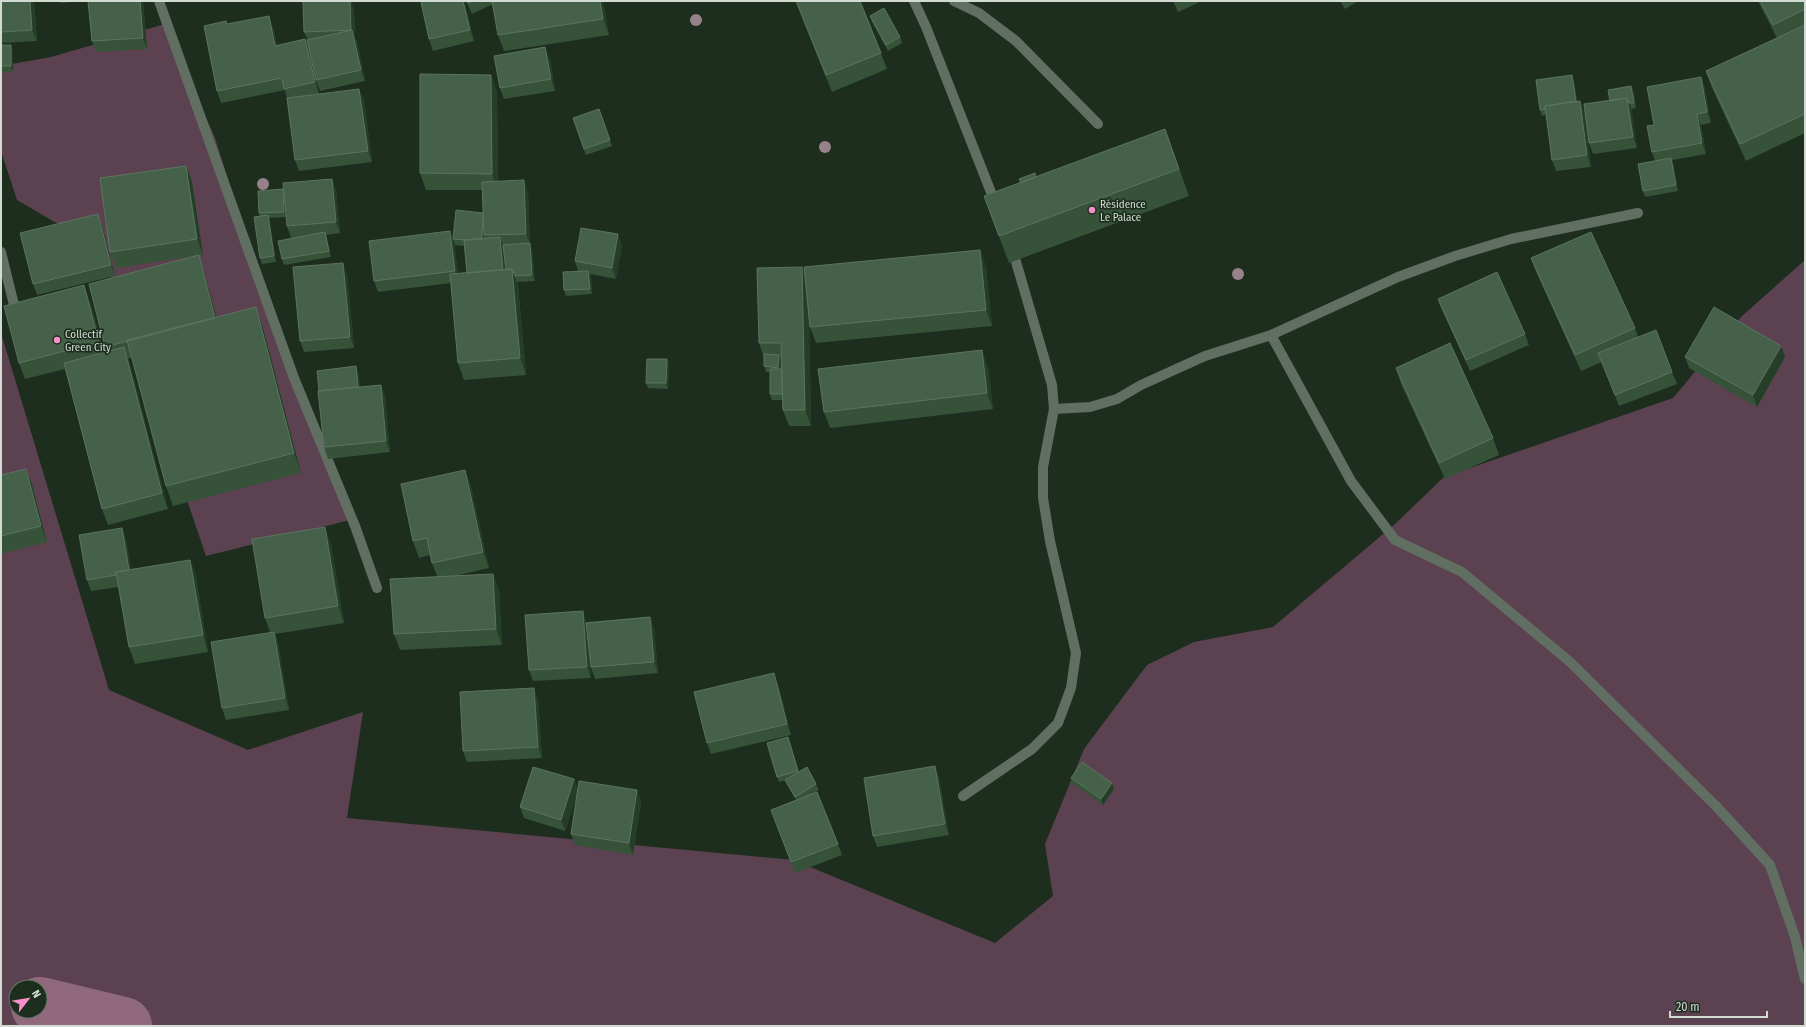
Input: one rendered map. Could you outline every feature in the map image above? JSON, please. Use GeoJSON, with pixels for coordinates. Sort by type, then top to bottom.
{"type":"FeatureCollection","features":[{"type":"Feature","properties":{"kind":"street"},"geometry":{"type":"LineString","coordinates":[[158,1],[294,378],[355,526],[377,588]]}},
{"type":"Feature","properties":{"kind":"street"},"geometry":{"type":"LineString","coordinates":[[914,1],[926,27],[999,212]]}},
{"type":"Feature","properties":{"kind":"street"},"geometry":{"type":"LineString","coordinates":[[954,1],[979,13],[1016,41],[1098,124]]}},
{"type":"Feature","properties":{"kind":"street"},"geometry":{"type":"LineString","coordinates":[[1054,409],[1090,408],[1117,399],[1140,385],[1205,356],[1271,335],[1398,277],[1455,256],[1511,239],[1638,213]]}},
{"type":"Feature","properties":{"kind":"street"},"geometry":{"type":"LineString","coordinates":[[962,796],[1032,749],[1058,723],[1071,688],[1076,653],[1050,541],[1043,498],[1043,467],[1054,409],[1052,385],[1009,240]]}},
{"type":"Feature","properties":{"kind":"street"},"geometry":{"type":"LineString","coordinates":[[1,252],[15,309]]}},
{"type":"Feature","properties":{"kind":"street"},"geometry":{"type":"LineString","coordinates":[[1271,335],[1351,481],[1395,540],[1462,572],[1569,661],[1710,801],[1770,865],[1795,936],[1805,979]]}},
{"type":"Feature","properties":{"kind":"shaded area"},"geometry":{"type":"Polygon","coordinates":[[[165,24],[215,138],[288,372],[350,520],[206,556],[91,217],[58,224],[17,200],[1,151],[1,66],[51,57],[165,24]]]}},
{"type":"Feature","properties":{"kind":"shaded area"},"geometry":{"type":"Polygon","coordinates":[[[1805,260],[1805,1026],[1,1026],[1,333],[109,690],[248,750],[363,712],[347,818],[793,860],[995,943],[1053,896],[1045,844],[1084,749],[1147,665],[1194,642],[1273,627],[1395,524],[1444,477],[1673,398],[1741,317],[1805,260]]]}},
{"type":"Feature","properties":{"kind":"building"},"geometry":{"type":"Polygon","coordinates":[[[1,1],[30,1],[32,30],[1,32],[1,1]]]}},
{"type":"Feature","properties":{"kind":"building"},"geometry":{"type":"Polygon","coordinates":[[[88,1],[140,1],[143,38],[92,41],[88,1]]]}},
{"type":"Feature","properties":{"kind":"building"},"geometry":{"type":"Polygon","coordinates":[[[303,1],[350,1],[351,30],[304,32],[303,1]]]}},
{"type":"Feature","properties":{"kind":"building"},"geometry":{"type":"Polygon","coordinates":[[[463,1],[470,30],[429,39],[421,2],[463,1]]]}},
{"type":"Feature","properties":{"kind":"building"},"geometry":{"type":"Polygon","coordinates":[[[492,1],[600,1],[603,19],[498,35],[492,1]]]}},
{"type":"Feature","properties":{"kind":"building"},"geometry":{"type":"Polygon","coordinates":[[[796,1],[860,1],[881,53],[826,75],[796,1]]]}},
{"type":"Feature","properties":{"kind":"building"},"geometry":{"type":"Polygon","coordinates":[[[1760,1],[1805,1],[1805,9],[1773,25],[1760,1]]]}},
{"type":"Feature","properties":{"kind":"building"},"geometry":{"type":"Polygon","coordinates":[[[884,8],[900,37],[886,45],[870,16],[884,8]]]}},
{"type":"Feature","properties":{"kind":"building"},"geometry":{"type":"Polygon","coordinates":[[[269,16],[275,46],[305,39],[315,82],[284,89],[282,78],[217,91],[204,26],[226,21],[227,24],[269,16]]]}},
{"type":"Feature","properties":{"kind":"building"},"geometry":{"type":"Polygon","coordinates":[[[1805,25],[1805,114],[1740,144],[1706,71],[1805,25]]]}},
{"type":"Feature","properties":{"kind":"building"},"geometry":{"type":"Polygon","coordinates":[[[352,30],[361,70],[316,80],[307,40],[352,30]]]}},
{"type":"Feature","properties":{"kind":"building"},"geometry":{"type":"Polygon","coordinates":[[[1,45],[11,45],[11,66],[1,66],[1,45]]]}},
{"type":"Feature","properties":{"kind":"building"},"geometry":{"type":"Polygon","coordinates":[[[545,47],[551,79],[500,88],[494,56],[545,47]]]}},
{"type":"Feature","properties":{"kind":"building"},"geometry":{"type":"Polygon","coordinates":[[[420,74],[491,75],[492,174],[420,173],[420,74]]]}},
{"type":"Feature","properties":{"kind":"building"},"geometry":{"type":"Polygon","coordinates":[[[1572,75],[1576,101],[1545,106],[1545,109],[1540,110],[1536,80],[1572,75]]]}},
{"type":"Feature","properties":{"kind":"building"},"geometry":{"type":"Polygon","coordinates":[[[1701,77],[1707,112],[1697,114],[1702,143],[1652,152],[1647,126],[1654,125],[1647,87],[1701,77]]]}},
{"type":"Feature","properties":{"kind":"building"},"geometry":{"type":"Polygon","coordinates":[[[1631,86],[1634,103],[1629,103],[1627,98],[1610,101],[1608,90],[1631,86]]]}},
{"type":"Feature","properties":{"kind":"building"},"geometry":{"type":"Polygon","coordinates":[[[359,89],[368,151],[295,160],[287,98],[359,89]]]}},
{"type":"Feature","properties":{"kind":"building"},"geometry":{"type":"Polygon","coordinates":[[[1627,98],[1633,137],[1589,143],[1584,104],[1627,98]]]}},
{"type":"Feature","properties":{"kind":"building"},"geometry":{"type":"Polygon","coordinates":[[[1580,101],[1587,155],[1552,160],[1545,106],[1580,101]]]}},
{"type":"Feature","properties":{"kind":"building"},"geometry":{"type":"Polygon","coordinates":[[[599,109],[610,140],[584,149],[573,118],[599,109]]]}},
{"type":"Feature","properties":{"kind":"building"},"geometry":{"type":"Polygon","coordinates":[[[1165,129],[1179,169],[999,236],[984,196],[1165,129]]]}},
{"type":"Feature","properties":{"kind":"building"},"geometry":{"type":"Polygon","coordinates":[[[1671,158],[1676,185],[1643,191],[1638,164],[1671,158]]]}},
{"type":"Feature","properties":{"kind":"building"},"geometry":{"type":"Polygon","coordinates":[[[186,166],[197,239],[110,252],[100,178],[186,166]]]}},
{"type":"Feature","properties":{"kind":"building"},"geometry":{"type":"Polygon","coordinates":[[[1035,173],[1036,177],[1021,183],[1019,179],[1035,173]]]}},
{"type":"Feature","properties":{"kind":"building"},"geometry":{"type":"Polygon","coordinates":[[[332,179],[336,222],[287,226],[283,183],[332,179]]]}},
{"type":"Feature","properties":{"kind":"building"},"geometry":{"type":"Polygon","coordinates":[[[524,180],[526,234],[484,235],[482,182],[524,180]]]}},
{"type":"Feature","properties":{"kind":"building"},"geometry":{"type":"Polygon","coordinates":[[[283,189],[284,212],[259,213],[258,191],[283,189]]]}},
{"type":"Feature","properties":{"kind":"building"},"geometry":{"type":"Polygon","coordinates":[[[456,210],[483,213],[482,239],[453,239],[456,210]]]}},
{"type":"Feature","properties":{"kind":"building"},"geometry":{"type":"Polygon","coordinates":[[[98,214],[111,265],[33,284],[20,233],[98,214]]]}},
{"type":"Feature","properties":{"kind":"building"},"geometry":{"type":"Polygon","coordinates":[[[268,215],[274,256],[260,258],[254,217],[268,215]]]}},
{"type":"Feature","properties":{"kind":"building"},"geometry":{"type":"Polygon","coordinates":[[[581,228],[618,234],[612,268],[575,261],[581,228]]]}},
{"type":"Feature","properties":{"kind":"building"},"geometry":{"type":"Polygon","coordinates":[[[450,231],[455,271],[374,281],[369,241],[450,231]]]}},
{"type":"Feature","properties":{"kind":"building"},"geometry":{"type":"Polygon","coordinates":[[[325,232],[329,251],[282,259],[278,241],[325,232]]]}},
{"type":"Feature","properties":{"kind":"building"},"geometry":{"type":"Polygon","coordinates":[[[1591,232],[1635,328],[1575,355],[1531,258],[1591,232]]]}},
{"type":"Feature","properties":{"kind":"building"},"geometry":{"type":"Polygon","coordinates":[[[500,237],[503,270],[467,273],[464,240],[500,237]]]}},
{"type":"Feature","properties":{"kind":"building"},"geometry":{"type":"Polygon","coordinates":[[[530,243],[532,275],[515,276],[512,269],[506,270],[503,245],[530,243]]]}},
{"type":"Feature","properties":{"kind":"building"},"geometry":{"type":"Polygon","coordinates":[[[980,250],[986,310],[810,327],[804,267],[980,250]]]}},
{"type":"Feature","properties":{"kind":"building"},"geometry":{"type":"Polygon","coordinates":[[[199,255],[215,318],[105,347],[89,284],[199,255]]]}},
{"type":"Feature","properties":{"kind":"building"},"geometry":{"type":"Polygon","coordinates":[[[343,263],[350,337],[300,341],[293,267],[343,263]]]}},
{"type":"Feature","properties":{"kind":"building"},"geometry":{"type":"Polygon","coordinates":[[[802,267],[805,410],[783,410],[781,343],[759,343],[757,268],[802,267]]]}},
{"type":"Feature","properties":{"kind":"building"},"geometry":{"type":"Polygon","coordinates":[[[512,269],[520,358],[458,363],[450,274],[512,269]]]}},
{"type":"Feature","properties":{"kind":"building"},"geometry":{"type":"Polygon","coordinates":[[[588,271],[590,289],[564,290],[563,272],[588,271]]]}},
{"type":"Feature","properties":{"kind":"building"},"geometry":{"type":"Polygon","coordinates":[[[1497,272],[1525,334],[1466,360],[1438,299],[1497,272]]]}},
{"type":"Feature","properties":{"kind":"building","name":"Collectif Green City"},"geometry":{"type":"Polygon","coordinates":[[[84,285],[99,342],[19,363],[4,306],[84,285]]]}},
{"type":"Feature","properties":{"kind":"building"},"geometry":{"type":"Polygon","coordinates":[[[256,307],[294,453],[166,486],[127,340],[256,307]]]}},
{"type":"Feature","properties":{"kind":"building"},"geometry":{"type":"Polygon","coordinates":[[[1714,307],[1781,346],[1753,395],[1685,357],[1714,307]]]}},
{"type":"Feature","properties":{"kind":"building"},"geometry":{"type":"Polygon","coordinates":[[[1656,330],[1672,372],[1615,395],[1598,353],[1656,330]]]}},
{"type":"Feature","properties":{"kind":"building"},"geometry":{"type":"Polygon","coordinates":[[[1450,343],[1493,438],[1439,463],[1396,368],[1450,343]]]}},
{"type":"Feature","properties":{"kind":"building"},"geometry":{"type":"Polygon","coordinates":[[[124,347],[162,493],[102,509],[64,363],[124,347]]]}},
{"type":"Feature","properties":{"kind":"building"},"geometry":{"type":"Polygon","coordinates":[[[982,350],[987,393],[824,412],[818,369],[982,350]]]}},
{"type":"Feature","properties":{"kind":"building"},"geometry":{"type":"Polygon","coordinates":[[[764,354],[779,355],[778,368],[764,366],[764,354]]]}},
{"type":"Feature","properties":{"kind":"building"},"geometry":{"type":"Polygon","coordinates":[[[647,359],[667,359],[666,383],[646,383],[647,359]]]}},
{"type":"Feature","properties":{"kind":"building"},"geometry":{"type":"Polygon","coordinates":[[[356,366],[358,387],[319,391],[317,371],[356,366]]]}},
{"type":"Feature","properties":{"kind":"building"},"geometry":{"type":"Polygon","coordinates":[[[770,369],[782,369],[782,394],[770,394],[770,369]]]}},
{"type":"Feature","properties":{"kind":"building"},"geometry":{"type":"Polygon","coordinates":[[[381,385],[386,441],[324,447],[318,391],[381,385]]]}},
{"type":"Feature","properties":{"kind":"building"},"geometry":{"type":"Polygon","coordinates":[[[26,469],[41,526],[1,536],[1,475],[26,469]]]}},
{"type":"Feature","properties":{"kind":"building"},"geometry":{"type":"Polygon","coordinates":[[[465,470],[483,552],[432,563],[427,538],[413,541],[401,484],[465,470]]]}},
{"type":"Feature","properties":{"kind":"building"},"geometry":{"type":"Polygon","coordinates":[[[325,527],[338,606],[265,618],[252,539],[325,527]]]}},
{"type":"Feature","properties":{"kind":"building"},"geometry":{"type":"Polygon","coordinates":[[[122,528],[129,570],[116,572],[116,575],[87,580],[79,535],[122,528]]]}},
{"type":"Feature","properties":{"kind":"building"},"geometry":{"type":"Polygon","coordinates":[[[190,560],[203,635],[129,647],[116,572],[190,560]]]}},
{"type":"Feature","properties":{"kind":"building"},"geometry":{"type":"Polygon","coordinates":[[[493,574],[496,629],[394,634],[390,579],[493,574]]]}},
{"type":"Feature","properties":{"kind":"building"},"geometry":{"type":"Polygon","coordinates":[[[583,611],[587,667],[529,670],[525,615],[583,611]]]}},
{"type":"Feature","properties":{"kind":"building"},"geometry":{"type":"Polygon","coordinates":[[[650,617],[654,662],[591,667],[586,623],[650,617]]]}},
{"type":"Feature","properties":{"kind":"building"},"geometry":{"type":"Polygon","coordinates":[[[274,632],[285,698],[222,708],[211,642],[274,632]]]}},
{"type":"Feature","properties":{"kind":"building"},"geometry":{"type":"Polygon","coordinates":[[[774,673],[787,724],[707,743],[694,692],[774,673]]]}},
{"type":"Feature","properties":{"kind":"building"},"geometry":{"type":"Polygon","coordinates":[[[534,688],[538,747],[463,751],[460,692],[534,688]]]}},
{"type":"Feature","properties":{"kind":"building"},"geometry":{"type":"Polygon","coordinates":[[[788,737],[798,771],[777,777],[767,743],[788,737]]]}},
{"type":"Feature","properties":{"kind":"building"},"geometry":{"type":"Polygon","coordinates":[[[1082,762],[1112,783],[1101,799],[1071,778],[1082,762]]]}},
{"type":"Feature","properties":{"kind":"building"},"geometry":{"type":"Polygon","coordinates":[[[935,766],[945,824],[873,836],[864,778],[935,766]]]}},
{"type":"Feature","properties":{"kind":"building"},"geometry":{"type":"Polygon","coordinates":[[[533,767],[574,779],[561,820],[520,807],[533,767]]]}},
{"type":"Feature","properties":{"kind":"building"},"geometry":{"type":"Polygon","coordinates":[[[807,767],[816,784],[795,797],[785,780],[807,767]]]}},
{"type":"Feature","properties":{"kind":"building"},"geometry":{"type":"Polygon","coordinates":[[[579,781],[637,790],[629,843],[571,834],[579,781]]]}},
{"type":"Feature","properties":{"kind":"building"},"geometry":{"type":"Polygon","coordinates":[[[817,792],[838,844],[791,862],[771,810],[817,792]]]}},
{"type":"Feature","properties":{"kind":"waterway"},"geometry":{"type":"LineString","coordinates":[[48,1008],[123,1026]]}},
{"type":"Feature","properties":{"kind":"place","name":"Résidence Le Palace"},"geometry":{"type":"Point","coordinates":[1092,210]}},
{"type":"Feature","properties":{"kind":"place","name":"Collectif Green City"},"geometry":{"type":"Point","coordinates":[57,340]}}]}
